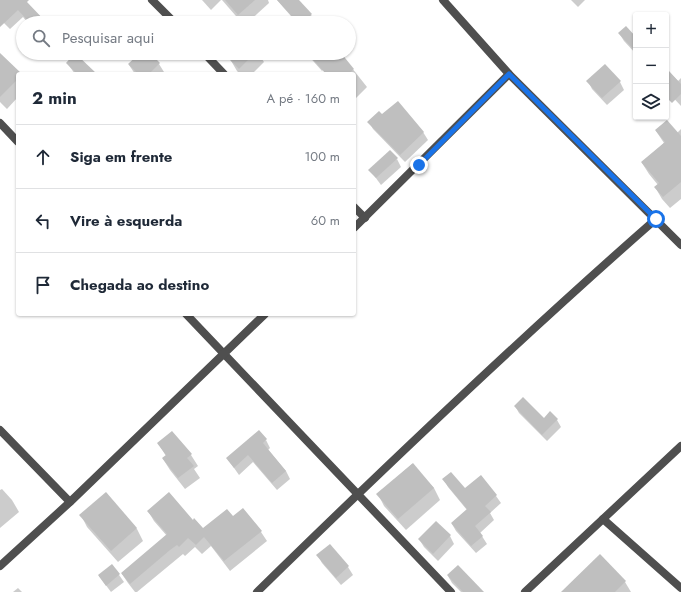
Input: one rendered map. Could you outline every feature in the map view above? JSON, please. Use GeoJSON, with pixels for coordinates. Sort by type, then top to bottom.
{"type":"FeatureCollection","features":[{"type":"Feature","properties":{"kind":"street"},"geometry":{"type":"LineString","coordinates":[[152,0],[167,16]]}},
{"type":"Feature","properties":{"kind":"street"},"geometry":{"type":"LineString","coordinates":[[444,0],[509,74],[681,245]]}},
{"type":"Feature","properties":{"kind":"street"},"geometry":{"type":"LineString","coordinates":[[211,60],[222,72]]}},
{"type":"Feature","properties":{"kind":"street"},"geometry":{"type":"LineString","coordinates":[[356,226],[509,74]]}},
{"type":"Feature","properties":{"kind":"street"},"geometry":{"type":"LineString","coordinates":[[0,123],[16,140]]}},
{"type":"Feature","properties":{"kind":"street"},"geometry":{"type":"LineString","coordinates":[[356,209],[365,218]]}},
{"type":"Feature","properties":{"kind":"street"},"geometry":{"type":"LineString","coordinates":[[257,592],[357,493],[464,392],[579,286],[656,219]]}},
{"type":"Feature","properties":{"kind":"street"},"geometry":{"type":"LineString","coordinates":[[188,316],[451,592]]}},
{"type":"Feature","properties":{"kind":"street"},"geometry":{"type":"LineString","coordinates":[[0,566],[70,502],[263,316]]}},
{"type":"Feature","properties":{"kind":"street"},"geometry":{"type":"LineString","coordinates":[[0,430],[70,502]]}},
{"type":"Feature","properties":{"kind":"street"},"geometry":{"type":"LineString","coordinates":[[524,592],[681,446]]}},
{"type":"Feature","properties":{"kind":"street"},"geometry":{"type":"LineString","coordinates":[[603,519],[681,588]]}},
{"type":"Feature","properties":{"kind":"building"},"geometry":{"type":"Polygon","coordinates":[[[0,0],[29,0],[27,2],[40,16],[24,16],[18,10],[0,27],[0,0]]]}},
{"type":"Feature","properties":{"kind":"building"},"geometry":{"type":"Polygon","coordinates":[[[225,0],[255,0],[238,15],[225,0]]]}},
{"type":"Feature","properties":{"kind":"building"},"geometry":{"type":"Polygon","coordinates":[[[277,0],[299,0],[312,14],[310,16],[292,16],[277,0]]]}},
{"type":"Feature","properties":{"kind":"building"},"geometry":{"type":"Polygon","coordinates":[[[626,26],[633,34],[633,49],[618,33],[626,26]]]}},
{"type":"Feature","properties":{"kind":"building"},"geometry":{"type":"Polygon","coordinates":[[[0,53],[20,72],[16,72],[16,81],[0,97],[0,53]]]}},
{"type":"Feature","properties":{"kind":"building"},"geometry":{"type":"Polygon","coordinates":[[[69,60],[82,60],[95,72],[75,72],[66,63],[69,60]]]}},
{"type":"Feature","properties":{"kind":"building"},"geometry":{"type":"Polygon","coordinates":[[[132,60],[157,60],[160,63],[151,72],[136,72],[128,64],[132,60]]]}},
{"type":"Feature","properties":{"kind":"building"},"geometry":{"type":"Polygon","coordinates":[[[230,60],[248,60],[239,69],[230,60]]]}},
{"type":"Feature","properties":{"kind":"building"},"geometry":{"type":"Polygon","coordinates":[[[313,60],[347,60],[354,69],[350,72],[324,72],[313,60]]]}},
{"type":"Feature","properties":{"kind":"building"},"geometry":{"type":"Polygon","coordinates":[[[605,64],[621,81],[602,98],[586,81],[605,64]]]}},
{"type":"Feature","properties":{"kind":"building"},"geometry":{"type":"Polygon","coordinates":[[[669,71],[681,84],[681,94],[672,103],[669,100],[669,71]]]}},
{"type":"Feature","properties":{"kind":"building"},"geometry":{"type":"Polygon","coordinates":[[[398,101],[424,132],[400,155],[367,122],[379,111],[382,114],[398,101]]]}},
{"type":"Feature","properties":{"kind":"building"},"geometry":{"type":"Polygon","coordinates":[[[667,120],[681,136],[681,182],[663,197],[654,187],[659,183],[641,162],[665,142],[655,130],[667,120]]]}},
{"type":"Feature","properties":{"kind":"building"},"geometry":{"type":"Polygon","coordinates":[[[390,150],[398,158],[376,178],[368,170],[390,150]]]}},
{"type":"Feature","properties":{"kind":"building"},"geometry":{"type":"Polygon","coordinates":[[[523,397],[544,418],[550,411],[558,419],[542,435],[514,406],[523,397]]]}},
{"type":"Feature","properties":{"kind":"building"},"geometry":{"type":"Polygon","coordinates":[[[259,430],[267,439],[263,443],[286,471],[272,483],[248,455],[234,468],[226,458],[259,430]]]}},
{"type":"Feature","properties":{"kind":"building"},"geometry":{"type":"Polygon","coordinates":[[[172,431],[192,454],[187,458],[194,466],[178,478],[162,458],[166,455],[157,443],[172,431]]]}},
{"type":"Feature","properties":{"kind":"building"},"geometry":{"type":"Polygon","coordinates":[[[413,463],[434,488],[398,519],[376,494],[413,463]]]}},
{"type":"Feature","properties":{"kind":"building"},"geometry":{"type":"Polygon","coordinates":[[[451,472],[465,488],[481,475],[497,495],[485,506],[491,512],[475,526],[483,536],[471,546],[451,523],[467,509],[442,479],[451,472]]]}},
{"type":"Feature","properties":{"kind":"building"},"geometry":{"type":"Polygon","coordinates":[[[106,492],[137,528],[111,551],[79,515],[106,492]]]}},
{"type":"Feature","properties":{"kind":"building"},"geometry":{"type":"Polygon","coordinates":[[[169,492],[193,520],[194,518],[203,528],[227,509],[233,516],[243,508],[262,531],[224,561],[204,537],[196,545],[188,538],[179,547],[177,545],[170,550],[130,584],[121,573],[167,534],[147,511],[169,492]]]}},
{"type":"Feature","properties":{"kind":"building"},"geometry":{"type":"Polygon","coordinates":[[[436,521],[451,535],[433,554],[418,539],[436,521]]]}},
{"type":"Feature","properties":{"kind":"building"},"geometry":{"type":"Polygon","coordinates":[[[330,544],[349,566],[336,578],[316,555],[330,544]]]}},
{"type":"Feature","properties":{"kind":"building"},"geometry":{"type":"Polygon","coordinates":[[[600,554],[626,581],[615,592],[561,592],[600,554]]]}},
{"type":"Feature","properties":{"kind":"building"},"geometry":{"type":"Polygon","coordinates":[[[112,564],[120,574],[106,586],[98,575],[112,564]]]}},
{"type":"Feature","properties":{"kind":"building"},"geometry":{"type":"Polygon","coordinates":[[[458,565],[484,592],[463,592],[447,575],[458,565]]]}},
{"type":"Feature","properties":{"kind":"route"},"geometry":{"type":"LineString","coordinates":[[419,165],[509,74],[656,219]]}}]}
